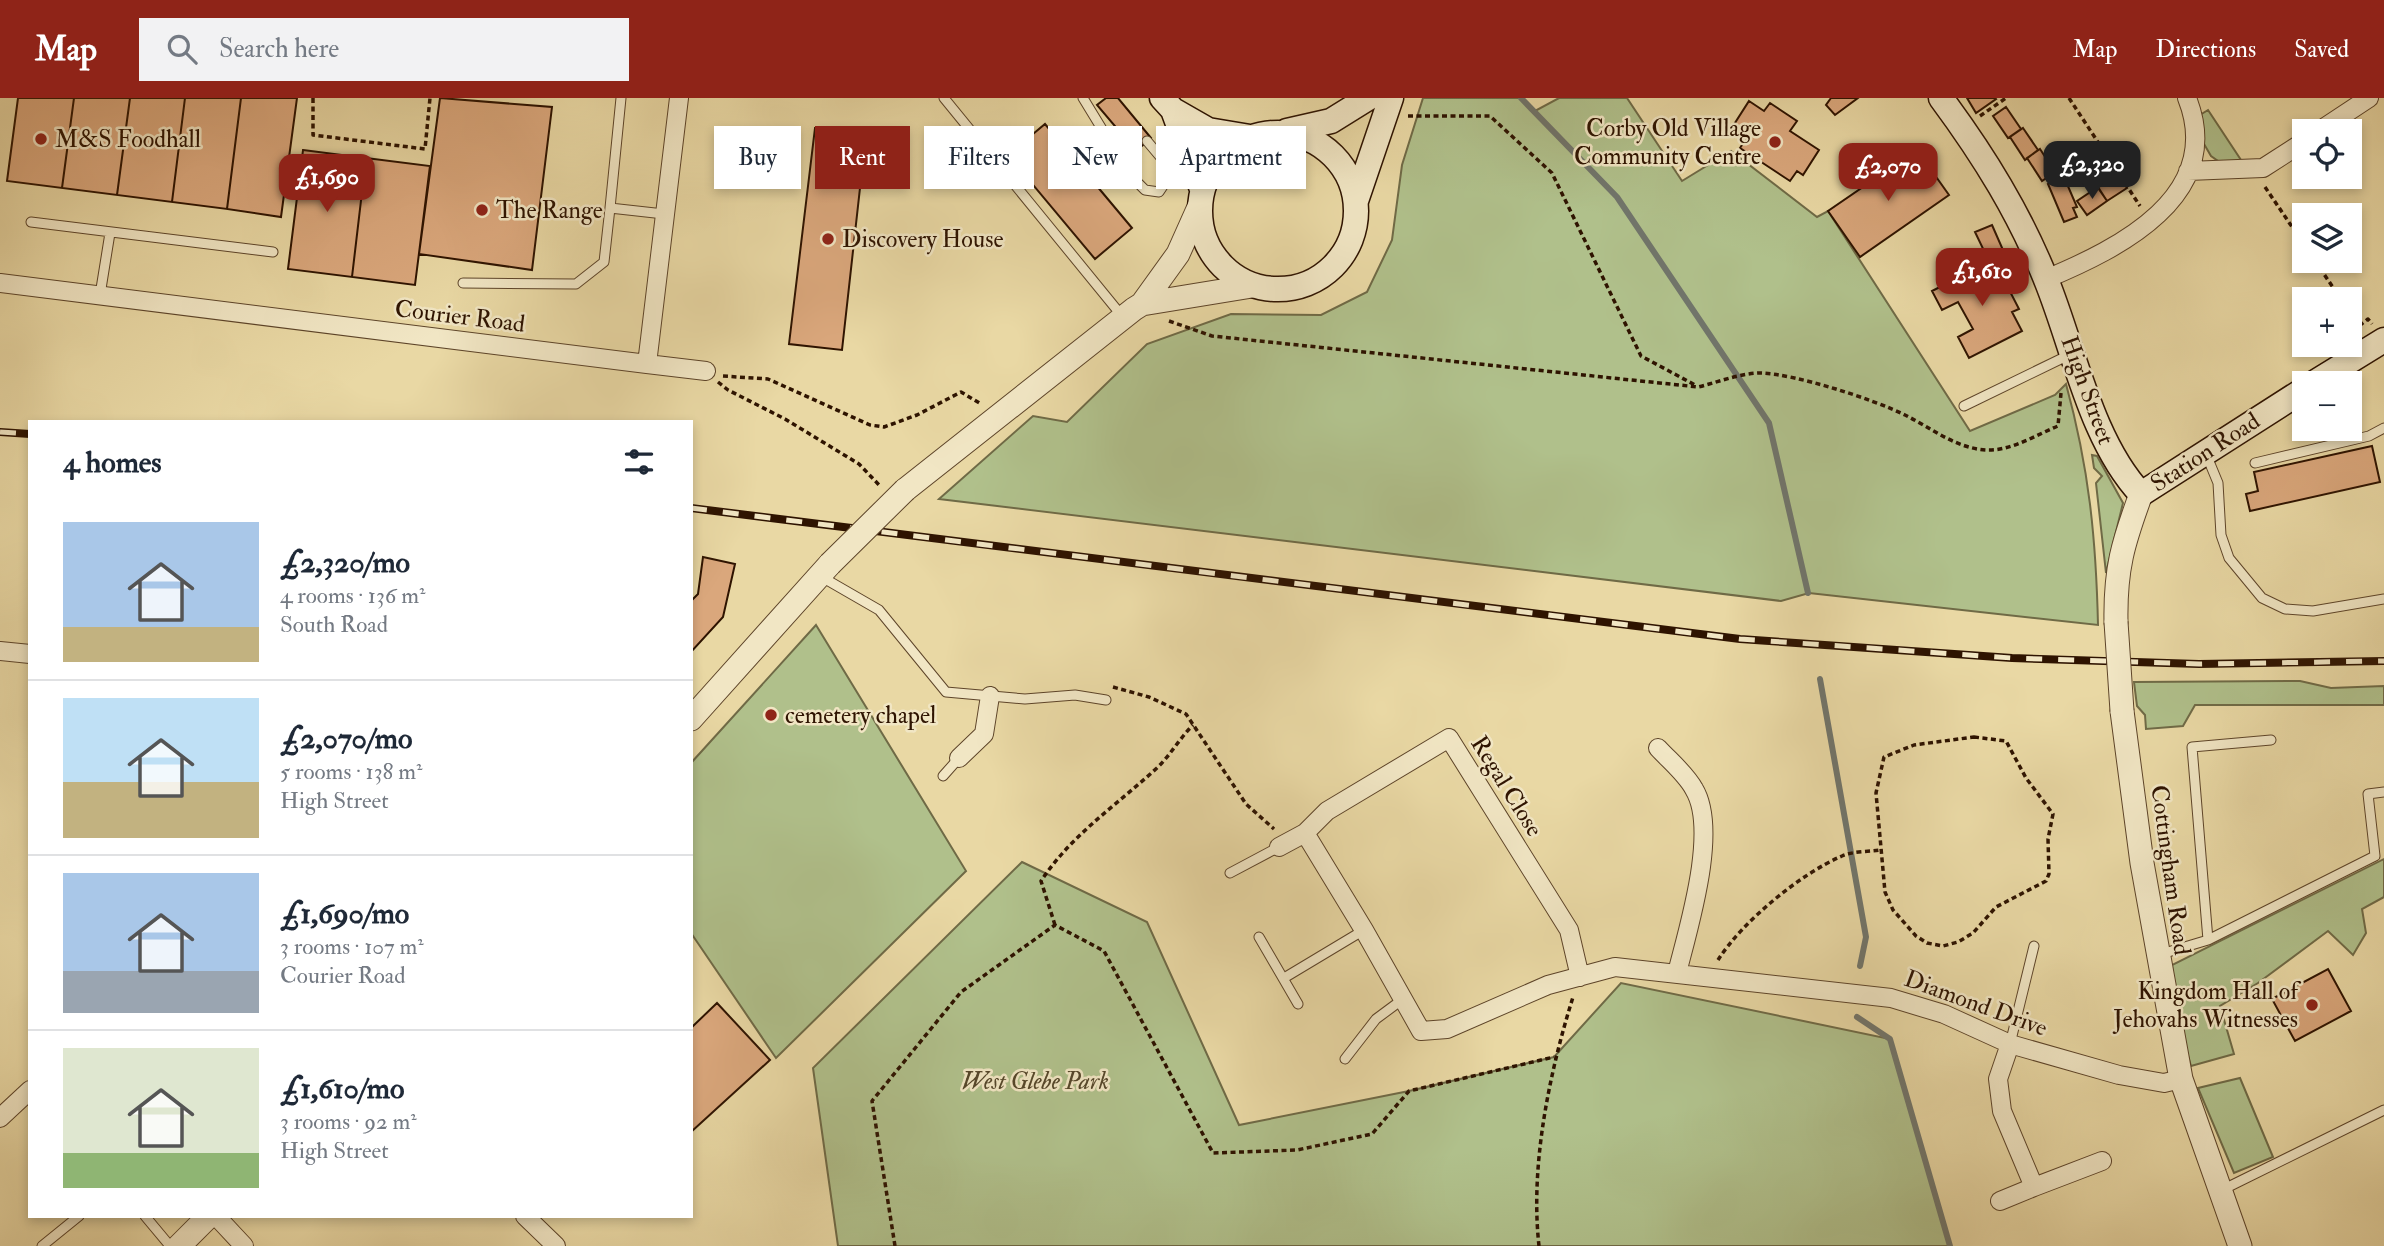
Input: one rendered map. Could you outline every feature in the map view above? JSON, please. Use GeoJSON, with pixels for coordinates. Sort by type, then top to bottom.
{"type":"FeatureCollection","features":[{"type":"Feature","properties":{"kind":"main road"},"geometry":{"type":"LineString","coordinates":[[1306,127],[1331,121],[1368,98]]}},
{"type":"Feature","properties":{"kind":"main road","name":"High Street"},"geometry":{"type":"LineString","coordinates":[[1941,98],[1986,158],[2007,194],[2046,279],[2065,357],[2103,437],[2125,476],[2141,494]]}},
{"type":"Feature","properties":{"kind":"main road"},"geometry":{"type":"LineString","coordinates":[[1178,106],[1203,126]]}},
{"type":"Feature","properties":{"kind":"main road"},"geometry":{"type":"LineString","coordinates":[[1178,106],[1201,198],[1205,240],[1224,268],[1252,286],[1279,290],[1305,286],[1328,273],[1346,253],[1355,228],[1356,201],[1389,107]]}},
{"type":"Feature","properties":{"kind":"main road"},"geometry":{"type":"LineString","coordinates":[[1306,138],[1332,153],[1348,175],[1356,201]]}},
{"type":"Feature","properties":{"kind":"main road"},"geometry":{"type":"LineString","coordinates":[[1201,198],[1204,189]]}},
{"type":"Feature","properties":{"kind":"main road"},"geometry":{"type":"LineString","coordinates":[[2334,371],[2384,340]]}},
{"type":"Feature","properties":{"kind":"main road","name":"Station Road"},"geometry":{"type":"LineString","coordinates":[[2141,494],[2204,451],[2292,397]]}},
{"type":"Feature","properties":{"kind":"street"},"geometry":{"type":"LineString","coordinates":[[647,364],[679,98]]}},
{"type":"Feature","properties":{"kind":"street"},"geometry":{"type":"LineString","coordinates":[[2046,279],[2079,265],[2151,223],[2165,210],[2188,172],[2193,149],[2193,129],[2187,98]]}},
{"type":"Feature","properties":{"kind":"street"},"geometry":{"type":"LineString","coordinates":[[2337,119],[2369,98]]}},
{"type":"Feature","properties":{"kind":"street"},"geometry":{"type":"LineString","coordinates":[[2188,172],[2263,168],[2292,149]]}},
{"type":"Feature","properties":{"kind":"street"},"geometry":{"type":"LineString","coordinates":[[693,717],[824,570],[901,495],[1133,310],[1178,254],[1201,198]]}},
{"type":"Feature","properties":{"kind":"street","name":"Courier Road"},"geometry":{"type":"LineString","coordinates":[[0,283],[706,371]]}},
{"type":"Feature","properties":{"kind":"street"},"geometry":{"type":"LineString","coordinates":[[1133,310],[1252,286]]}},
{"type":"Feature","properties":{"kind":"street","name":"Cottingham Road"},"geometry":{"type":"LineString","coordinates":[[2141,494],[2122,544],[2115,580],[2122,711],[2157,956],[2181,1079],[2240,1246]]}},
{"type":"Feature","properties":{"kind":"street"},"geometry":{"type":"LineString","coordinates":[[0,651],[28,654]]}},
{"type":"Feature","properties":{"kind":"street"},"geometry":{"type":"LineString","coordinates":[[959,758],[984,734],[990,696]]}},
{"type":"Feature","properties":{"kind":"street","name":"Regal Close"},"geometry":{"type":"LineString","coordinates":[[1284,845],[1305,834],[1326,811],[1448,738],[1569,930],[1580,977]]}},
{"type":"Feature","properties":{"kind":"street"},"geometry":{"type":"LineString","coordinates":[[1658,748],[1695,789],[1704,836],[1689,925],[1677,973]]}},
{"type":"Feature","properties":{"kind":"street"},"geometry":{"type":"LineString","coordinates":[[1305,834],[1364,930],[1420,1031],[1447,1029],[1548,985],[1580,977]]}},
{"type":"Feature","properties":{"kind":"street","name":"Diamond Drive"},"geometry":{"type":"LineString","coordinates":[[1580,977],[1615,967],[1891,998],[1944,1014],[2010,1044],[2119,1075],[2164,1083],[2181,1079]]}},
{"type":"Feature","properties":{"kind":"street"},"geometry":{"type":"LineString","coordinates":[[2010,1044],[1998,1079],[2002,1111],[2034,1187]]}},
{"type":"Feature","properties":{"kind":"street"},"geometry":{"type":"LineString","coordinates":[[0,1118],[28,1092]]}},
{"type":"Feature","properties":{"kind":"street"},"geometry":{"type":"LineString","coordinates":[[2000,1201],[2102,1161]]}},
{"type":"Feature","properties":{"kind":"street"},"geometry":{"type":"LineString","coordinates":[[179,1246],[207,1218]]}},
{"type":"Feature","properties":{"kind":"street"},"geometry":{"type":"LineString","coordinates":[[218,1218],[244,1246]]}},
{"type":"Feature","properties":{"kind":"street"},"geometry":{"type":"LineString","coordinates":[[527,1218],[556,1246]]}},
{"type":"Feature","properties":{"kind":"lane"},"geometry":{"type":"LineString","coordinates":[[463,283],[576,284],[604,261],[621,98]]}},
{"type":"Feature","properties":{"kind":"lane"},"geometry":{"type":"LineString","coordinates":[[944,98],[1133,310]]}},
{"type":"Feature","properties":{"kind":"lane"},"geometry":{"type":"LineString","coordinates":[[1083,98],[1130,175],[1145,190],[1159,192],[1167,180],[1163,160],[1147,141]]}},
{"type":"Feature","properties":{"kind":"lane"},"geometry":{"type":"LineString","coordinates":[[610,208],[664,214]]}},
{"type":"Feature","properties":{"kind":"lane"},"geometry":{"type":"LineString","coordinates":[[31,222],[273,253]]}},
{"type":"Feature","properties":{"kind":"lane"},"geometry":{"type":"LineString","coordinates":[[100,295],[110,233]]}},
{"type":"Feature","properties":{"kind":"lane"},"geometry":{"type":"LineString","coordinates":[[1964,406],[2065,357]]}},
{"type":"Feature","properties":{"kind":"lane"},"geometry":{"type":"LineString","coordinates":[[2362,436],[2384,428]]}},
{"type":"Feature","properties":{"kind":"lane"},"geometry":{"type":"LineString","coordinates":[[2255,463],[2348,441]]}},
{"type":"Feature","properties":{"kind":"lane"},"geometry":{"type":"LineString","coordinates":[[2204,451],[2218,483],[2221,535],[2229,558],[2262,598],[2286,609],[2313,611],[2384,599]]}},
{"type":"Feature","properties":{"kind":"lane"},"geometry":{"type":"LineString","coordinates":[[824,570],[879,610],[946,692],[1025,699],[1075,695],[1106,700]]}},
{"type":"Feature","properties":{"kind":"lane"},"geometry":{"type":"LineString","coordinates":[[2208,940],[2192,747],[2271,740]]}},
{"type":"Feature","properties":{"kind":"lane"},"geometry":{"type":"LineString","coordinates":[[943,776],[959,758]]}},
{"type":"Feature","properties":{"kind":"lane"},"geometry":{"type":"LineString","coordinates":[[2157,956],[2208,940],[2375,856],[2368,794],[2384,792]]}},
{"type":"Feature","properties":{"kind":"lane"},"geometry":{"type":"LineString","coordinates":[[1230,873],[1284,845]]}},
{"type":"Feature","properties":{"kind":"lane"},"geometry":{"type":"LineString","coordinates":[[1284,978],[1364,930]]}},
{"type":"Feature","properties":{"kind":"lane"},"geometry":{"type":"LineString","coordinates":[[1259,937],[1298,1004]]}},
{"type":"Feature","properties":{"kind":"lane"},"geometry":{"type":"LineString","coordinates":[[2010,1044],[2035,946]]}},
{"type":"Feature","properties":{"kind":"lane"},"geometry":{"type":"LineString","coordinates":[[1345,1059],[1376,1019],[1403,999]]}},
{"type":"Feature","properties":{"kind":"lane"},"geometry":{"type":"LineString","coordinates":[[2221,1191],[2384,1111]]}},
{"type":"Feature","properties":{"kind":"lane"},"geometry":{"type":"LineString","coordinates":[[42,1246],[77,1218]]}},
{"type":"Feature","properties":{"kind":"lane"},"geometry":{"type":"LineString","coordinates":[[147,1218],[170,1246]]}},
{"type":"Feature","properties":{"kind":"path"},"geometry":{"type":"LineString","coordinates":[[313,98],[313,135],[425,149],[430,98]]}},
{"type":"Feature","properties":{"kind":"path"},"geometry":{"type":"LineString","coordinates":[[1975,119],[2006,98]]}},
{"type":"Feature","properties":{"kind":"path"},"geometry":{"type":"LineString","coordinates":[[2077,98],[2070,100],[2151,223]]}},
{"type":"Feature","properties":{"kind":"path"},"geometry":{"type":"LineString","coordinates":[[1389,107],[1490,116],[1552,173],[1641,356],[1698,387]]}},
{"type":"Feature","properties":{"kind":"path"},"geometry":{"type":"LineString","coordinates":[[2263,168],[2264,185],[2292,227]]}},
{"type":"Feature","properties":{"kind":"path"},"geometry":{"type":"LineString","coordinates":[[1133,310],[1212,336],[1698,387],[1763,373],[1811,383],[1901,413],[1963,446],[1989,450],[2009,447],[2058,426],[2065,357]]}},
{"type":"Feature","properties":{"kind":"path"},"geometry":{"type":"LineString","coordinates":[[901,495],[859,464],[785,419],[727,390],[715,379],[723,375],[768,379],[870,425],[897,423],[961,392],[997,417]]}},
{"type":"Feature","properties":{"kind":"path"},"geometry":{"type":"LineString","coordinates":[[1106,700],[1108,686],[1149,697],[1186,714],[1246,804],[1284,845]]}},
{"type":"Feature","properties":{"kind":"path"},"geometry":{"type":"LineString","coordinates":[[1193,724],[1159,765],[1075,837],[1041,881],[1055,925],[1104,951],[1213,1153],[1297,1150],[1372,1134],[1409,1091],[1554,1057]]}},
{"type":"Feature","properties":{"kind":"path"},"geometry":{"type":"LineString","coordinates":[[1974,737],[2006,741],[2026,778],[2053,814],[2048,850],[2049,874],[2046,881],[1996,906],[1973,933],[1958,942],[1943,946],[1927,943],[1916,936],[1893,910],[1885,892],[1880,850],[1877,793],[1881,765],[1884,757],[1914,745],[1974,737]]}},
{"type":"Feature","properties":{"kind":"path"},"geometry":{"type":"LineString","coordinates":[[1711,978],[1727,946],[1754,915],[1844,855],[1880,850]]}},
{"type":"Feature","properties":{"kind":"path"},"geometry":{"type":"LineString","coordinates":[[895,1246],[872,1101],[961,992],[1055,925]]}},
{"type":"Feature","properties":{"kind":"path"},"geometry":{"type":"LineString","coordinates":[[1539,1246],[1534,1204],[1554,1057],[1580,977]]}},
{"type":"Feature","properties":{"kind":"green space"},"geometry":{"type":"Polygon","coordinates":[[[1423,98],[1521,98],[1535,111],[1559,98],[1627,98],[1682,181],[1731,151],[1817,217],[1828,211],[1970,431],[2055,395],[2066,384],[2090,503],[2098,625],[1809,593],[1781,601],[939,499],[1033,416],[1067,422],[1147,344],[1231,314],[1321,315],[1367,292],[1392,240],[1402,165],[1423,98]]]}},
{"type":"Feature","properties":{"kind":"green space"},"geometry":{"type":"Polygon","coordinates":[[[2208,110],[2243,163],[2221,163],[2211,156],[2204,144],[2200,115],[2208,110]]]}},
{"type":"Feature","properties":{"kind":"green space"},"geometry":{"type":"Polygon","coordinates":[[[2092,455],[2097,456],[2123,503],[2106,573],[2096,483],[2102,476],[2094,468],[2092,455]]]}},
{"type":"Feature","properties":{"kind":"green space"},"geometry":{"type":"Polygon","coordinates":[[[816,625],[966,871],[776,1058],[693,936],[693,761],[816,625]]]}},
{"type":"Feature","properties":{"kind":"green space"},"geometry":{"type":"Polygon","coordinates":[[[2300,681],[2331,688],[2384,686],[2384,705],[2195,705],[2183,726],[2146,729],[2145,715],[2137,706],[2134,682],[2300,681]]]}},
{"type":"Feature","properties":{"kind":"green space"},"geometry":{"type":"Polygon","coordinates":[[[2384,859],[2384,897],[2362,909],[2366,933],[2353,955],[2328,931],[2258,983],[2220,1006],[2234,1054],[2191,1066],[2176,1015],[2172,965],[2384,859]]]}},
{"type":"Feature","properties":{"kind":"green space","name":"West Glebe Park"},"geometry":{"type":"Polygon","coordinates":[[[1022,862],[1147,922],[1239,1125],[1409,1091],[1554,1057],[1621,983],[1890,1039],[1950,1246],[838,1246],[813,1068],[1022,862]]]}},
{"type":"Feature","properties":{"kind":"green space"},"geometry":{"type":"Polygon","coordinates":[[[2240,1078],[2273,1157],[2234,1173],[2198,1088],[2240,1078]]]}},
{"type":"Feature","properties":{"kind":"building","name":"M&S Foodhall"},"geometry":{"type":"Polygon","coordinates":[[[18,98],[74,98],[62,188],[7,181],[18,98]]]}},
{"type":"Feature","properties":{"kind":"building"},"geometry":{"type":"Polygon","coordinates":[[[74,98],[130,98],[117,195],[62,188],[74,98]]]}},
{"type":"Feature","properties":{"kind":"building"},"geometry":{"type":"Polygon","coordinates":[[[130,98],[185,98],[172,202],[117,195],[130,98]]]}},
{"type":"Feature","properties":{"kind":"building"},"geometry":{"type":"Polygon","coordinates":[[[185,98],[241,98],[227,209],[172,202],[185,98]]]}},
{"type":"Feature","properties":{"kind":"building"},"geometry":{"type":"Polygon","coordinates":[[[241,98],[297,98],[281,217],[227,209],[241,98]]]}},
{"type":"Feature","properties":{"kind":"building","name":"The Range"},"geometry":{"type":"Polygon","coordinates":[[[440,98],[552,107],[532,270],[419,254],[440,98]]]}},
{"type":"Feature","properties":{"kind":"building"},"geometry":{"type":"Polygon","coordinates":[[[1106,98],[1118,98],[1141,126],[1115,126],[1097,105],[1106,98]]]}},
{"type":"Feature","properties":{"kind":"building"},"geometry":{"type":"Polygon","coordinates":[[[1831,98],[1858,98],[1835,115],[1826,105],[1831,98]]]}},
{"type":"Feature","properties":{"kind":"building"},"geometry":{"type":"Polygon","coordinates":[[[1967,98],[1995,98],[1996,99],[1976,113],[1967,98]]]}},
{"type":"Feature","properties":{"kind":"building","name":"Corby Old Village Community Centre"},"geometry":{"type":"Polygon","coordinates":[[[1749,101],[1764,111],[1770,103],[1797,121],[1790,131],[1819,150],[1803,175],[1797,171],[1790,181],[1740,148],[1748,136],[1733,126],[1749,101]]]}},
{"type":"Feature","properties":{"kind":"building"},"geometry":{"type":"Polygon","coordinates":[[[2006,107],[2021,129],[2008,138],[1993,116],[2006,107]]]}},
{"type":"Feature","properties":{"kind":"building"},"geometry":{"type":"Polygon","coordinates":[[[1045,124],[1048,128],[1048,189],[1099,189],[1132,228],[1095,259],[1034,186],[1034,133],[1045,124]]]}},
{"type":"Feature","properties":{"kind":"building"},"geometry":{"type":"Polygon","coordinates":[[[1142,127],[1151,138],[1142,146],[1142,127]]]}},
{"type":"Feature","properties":{"kind":"building","name":"Discovery House"},"geometry":{"type":"Polygon","coordinates":[[[815,128],[815,189],[860,189],[842,350],[789,344],[815,128]]]}},
{"type":"Feature","properties":{"kind":"building"},"geometry":{"type":"Polygon","coordinates":[[[2023,128],[2038,150],[2025,160],[2010,137],[2023,128]]]}},
{"type":"Feature","properties":{"kind":"building"},"geometry":{"type":"Polygon","coordinates":[[[2040,149],[2055,172],[2042,181],[2027,158],[2040,149]]]}},
{"type":"Feature","properties":{"kind":"building"},"geometry":{"type":"Polygon","coordinates":[[[303,150],[366,158],[352,277],[288,269],[303,150]]]}},
{"type":"Feature","properties":{"kind":"building"},"geometry":{"type":"Polygon","coordinates":[[[1917,150],[1949,195],[1860,257],[1828,211],[1917,150]]]}},
{"type":"Feature","properties":{"kind":"building"},"geometry":{"type":"Polygon","coordinates":[[[366,158],[430,166],[415,285],[352,277],[366,158]]]}},
{"type":"Feature","properties":{"kind":"building"},"geometry":{"type":"Polygon","coordinates":[[[2114,169],[2127,188],[2107,201],[2094,182],[2114,169]]]}},
{"type":"Feature","properties":{"kind":"building"},"geometry":{"type":"Polygon","coordinates":[[[2064,177],[2077,207],[2073,208],[2077,217],[2064,222],[2048,184],[2064,177]]]}},
{"type":"Feature","properties":{"kind":"building"},"geometry":{"type":"Polygon","coordinates":[[[2098,187],[2107,201],[2087,215],[2077,201],[2098,187]]]}},
{"type":"Feature","properties":{"kind":"building"},"geometry":{"type":"Polygon","coordinates":[[[1992,225],[2003,250],[1987,257],[1975,232],[1992,225]]]}},
{"type":"Feature","properties":{"kind":"building"},"geometry":{"type":"Polygon","coordinates":[[[1987,263],[1994,277],[2001,274],[2019,309],[2012,312],[2022,331],[1969,358],[1958,337],[1973,329],[1958,302],[1942,310],[1932,291],[1987,263]]]}},
{"type":"Feature","properties":{"kind":"building"},"geometry":{"type":"Polygon","coordinates":[[[2372,446],[2380,482],[2250,511],[2246,494],[2258,491],[2254,472],[2372,446]]]}},
{"type":"Feature","properties":{"kind":"building"},"geometry":{"type":"Polygon","coordinates":[[[703,557],[735,564],[723,617],[693,650],[693,599],[698,594],[703,557]]]}},
{"type":"Feature","properties":{"kind":"building","name":"Kingdom Hall of Jehovahs Witnesses"},"geometry":{"type":"Polygon","coordinates":[[[2328,969],[2351,1011],[2295,1041],[2272,999],[2328,969]]]}},
{"type":"Feature","properties":{"kind":"building"},"geometry":{"type":"Polygon","coordinates":[[[717,1003],[770,1060],[693,1130],[693,1026],[717,1003]]]}},
{"type":"Feature","properties":{"kind":"waterway"},"geometry":{"type":"LineString","coordinates":[[1521,98],[1617,197],[1769,423],[1808,593]]}},
{"type":"Feature","properties":{"kind":"waterway"},"geometry":{"type":"LineString","coordinates":[[1820,679],[1866,937],[1860,966]]}},
{"type":"Feature","properties":{"kind":"waterway"},"geometry":{"type":"LineString","coordinates":[[1857,1017],[1890,1039],[1950,1246]]}},
{"type":"Feature","properties":{"kind":"railway"},"geometry":{"type":"LineString","coordinates":[[0,432],[28,434]]}},
{"type":"Feature","properties":{"kind":"railway"},"geometry":{"type":"LineString","coordinates":[[693,508],[1740,639],[2012,658],[2199,664],[2384,661]]}},
{"type":"Feature","properties":{"kind":"place","name":"M&S Foodhall"},"geometry":{"type":"Point","coordinates":[41,139]}},
{"type":"Feature","properties":{"kind":"place","name":"Corby Old Village Community Centre"},"geometry":{"type":"Point","coordinates":[1775,142]}},
{"type":"Feature","properties":{"kind":"place","name":"The Range"},"geometry":{"type":"Point","coordinates":[482,210]}},
{"type":"Feature","properties":{"kind":"place","name":"Discovery House"},"geometry":{"type":"Point","coordinates":[828,239]}},
{"type":"Feature","properties":{"kind":"place","name":"cemetery chapel"},"geometry":{"type":"Point","coordinates":[771,715]}},
{"type":"Feature","properties":{"kind":"place","name":"Kingdom Hall of Jehovahs Witnesses"},"geometry":{"type":"Point","coordinates":[2312,1005]}}]}
